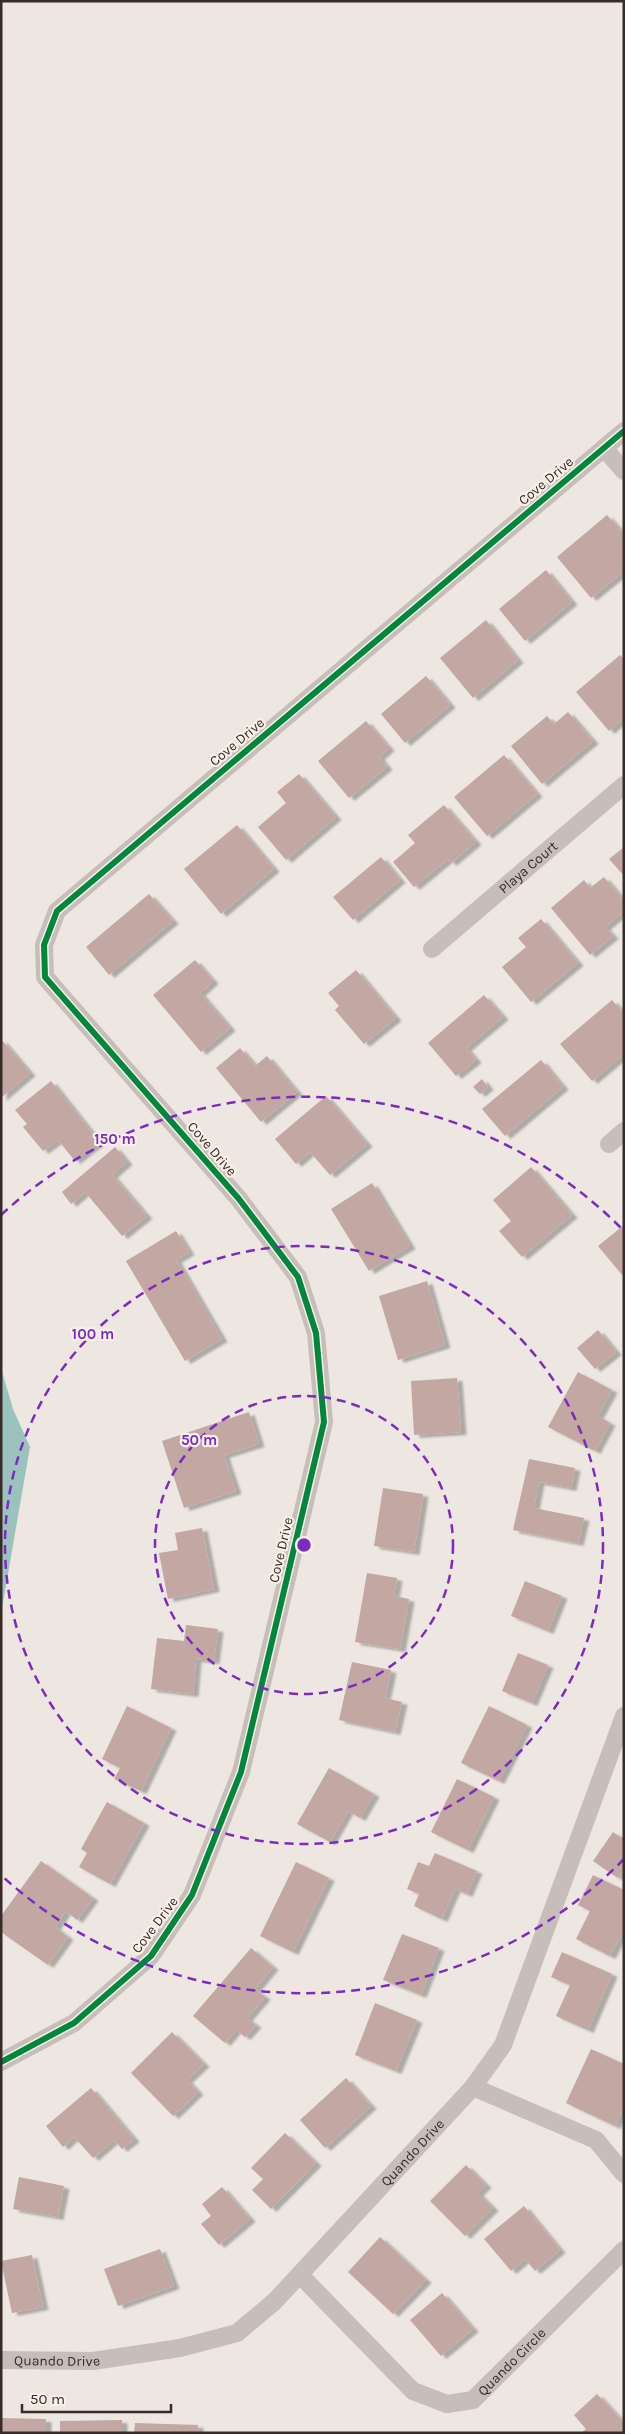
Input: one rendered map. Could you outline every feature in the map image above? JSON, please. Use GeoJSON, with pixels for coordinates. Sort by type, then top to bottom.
{"type":"FeatureCollection","features":[{"type":"Feature","properties":{"kind":"street","name":"Cove Drive"},"geometry":{"type":"LineString","coordinates":[[1,2062],[74,2023],[151,1956],[192,1895],[241,1772],[324,1422],[316,1333],[298,1277],[239,1199],[45,978],[44,945],[57,911],[624,431]]}},
{"type":"Feature","properties":{"kind":"street"},"geometry":{"type":"LineString","coordinates":[[604,448],[624,471]]}},
{"type":"Feature","properties":{"kind":"street","name":"Playa Court"},"geometry":{"type":"LineString","coordinates":[[432,948],[624,785]]}},
{"type":"Feature","properties":{"kind":"street"},"geometry":{"type":"LineString","coordinates":[[608,1144],[624,1131]]}},
{"type":"Feature","properties":{"kind":"street","name":"Quando Drive"},"geometry":{"type":"LineString","coordinates":[[1,2360],[93,2361],[180,2348],[237,2334],[276,2301],[473,2087],[503,2045],[620,1739],[624,1716]]}},
{"type":"Feature","properties":{"kind":"street"},"geometry":{"type":"LineString","coordinates":[[473,2087],[596,2140],[624,2174]]}},
{"type":"Feature","properties":{"kind":"street","name":"Quando Circle"},"geometry":{"type":"LineString","coordinates":[[300,2275],[413,2391],[447,2404],[473,2400],[624,2250]]}},
{"type":"Feature","properties":{"kind":"water"},"geometry":{"type":"Polygon","coordinates":[[[1,1368],[13,1409],[30,1447],[1,1614],[1,1368]]]}},
{"type":"Feature","properties":{"kind":"building"},"geometry":{"type":"Polygon","coordinates":[[[607,515],[624,535],[624,571],[591,598],[557,557],[607,515]]]}},
{"type":"Feature","properties":{"kind":"building"},"geometry":{"type":"Polygon","coordinates":[[[546,570],[572,602],[525,641],[499,609],[546,570]]]}},
{"type":"Feature","properties":{"kind":"building"},"geometry":{"type":"Polygon","coordinates":[[[486,620],[518,660],[473,698],[440,658],[486,620]]]}},
{"type":"Feature","properties":{"kind":"building"},"geometry":{"type":"Polygon","coordinates":[[[620,655],[624,659],[624,718],[609,731],[576,692],[620,655]]]}},
{"type":"Feature","properties":{"kind":"building"},"geometry":{"type":"Polygon","coordinates":[[[426,676],[450,705],[405,743],[381,714],[426,676]]]}},
{"type":"Feature","properties":{"kind":"building"},"geometry":{"type":"Polygon","coordinates":[[[568,712],[593,741],[542,784],[511,746],[547,716],[554,724],[568,712]]]}},
{"type":"Feature","properties":{"kind":"building"},"geometry":{"type":"Polygon","coordinates":[[[366,721],[389,748],[379,757],[387,767],[349,798],[318,761],[366,721]]]}},
{"type":"Feature","properties":{"kind":"building"},"geometry":{"type":"Polygon","coordinates":[[[504,755],[537,794],[487,836],[454,797],[504,755]]]}},
{"type":"Feature","properties":{"kind":"building"},"geometry":{"type":"Polygon","coordinates":[[[299,774],[336,817],[286,860],[258,827],[286,803],[277,792],[299,774]]]}},
{"type":"Feature","properties":{"kind":"building"},"geometry":{"type":"Polygon","coordinates":[[[444,805],[476,842],[451,863],[448,859],[414,887],[393,862],[415,843],[408,835],[444,805]]]}},
{"type":"Feature","properties":{"kind":"building"},"geometry":{"type":"Polygon","coordinates":[[[237,825],[274,869],[221,914],[184,869],[237,825]]]}},
{"type":"Feature","properties":{"kind":"building"},"geometry":{"type":"Polygon","coordinates":[[[624,847],[624,876],[609,859],[624,847]]]}},
{"type":"Feature","properties":{"kind":"building"},"geometry":{"type":"Polygon","coordinates":[[[381,857],[400,880],[353,920],[333,897],[381,857]]]}},
{"type":"Feature","properties":{"kind":"building"},"geometry":{"type":"Polygon","coordinates":[[[604,877],[624,901],[624,911],[605,927],[613,936],[590,955],[551,908],[584,880],[590,888],[604,877]]]}},
{"type":"Feature","properties":{"kind":"building"},"geometry":{"type":"Polygon","coordinates":[[[149,894],[173,921],[109,975],[86,947],[149,894]]]}},
{"type":"Feature","properties":{"kind":"building"},"geometry":{"type":"Polygon","coordinates":[[[541,919],[578,963],[531,1002],[502,967],[526,947],[518,938],[541,919]]]}},
{"type":"Feature","properties":{"kind":"building"},"geometry":{"type":"Polygon","coordinates":[[[195,960],[213,981],[200,993],[230,1028],[201,1052],[153,995],[195,960]]]}},
{"type":"Feature","properties":{"kind":"building"},"geometry":{"type":"Polygon","coordinates":[[[356,970],[396,1018],[364,1044],[335,1010],[339,1006],[328,993],[356,970]]]}},
{"type":"Feature","properties":{"kind":"building"},"geometry":{"type":"Polygon","coordinates":[[[484,995],[503,1017],[466,1048],[476,1060],[456,1076],[428,1043],[484,995]]]}},
{"type":"Feature","properties":{"kind":"building"},"geometry":{"type":"Polygon","coordinates":[[[612,1000],[624,1014],[624,1054],[592,1081],[560,1044],[612,1000]]]}},
{"type":"Feature","properties":{"kind":"building"},"geometry":{"type":"Polygon","coordinates":[[[1,1039],[30,1073],[1,1098],[1,1039]]]}},
{"type":"Feature","properties":{"kind":"building"},"geometry":{"type":"Polygon","coordinates":[[[240,1048],[255,1066],[267,1056],[297,1092],[261,1122],[216,1068],[240,1048]]]}},
{"type":"Feature","properties":{"kind":"building"},"geometry":{"type":"Polygon","coordinates":[[[541,1060],[563,1087],[505,1136],[482,1109],[541,1060]]]}},
{"type":"Feature","properties":{"kind":"building"},"geometry":{"type":"Polygon","coordinates":[[[482,1079],[488,1087],[480,1094],[473,1087],[482,1079]]]}},
{"type":"Feature","properties":{"kind":"building"},"geometry":{"type":"Polygon","coordinates":[[[51,1081],[99,1142],[75,1161],[58,1140],[43,1151],[23,1127],[27,1124],[15,1110],[51,1081]]]}},
{"type":"Feature","properties":{"kind":"building"},"geometry":{"type":"Polygon","coordinates":[[[326,1096],[367,1144],[330,1175],[310,1152],[296,1164],[275,1139],[326,1096]]]}},
{"type":"Feature","properties":{"kind":"building"},"geometry":{"type":"Polygon","coordinates":[[[115,1147],[127,1162],[112,1175],[147,1216],[122,1236],[85,1192],[71,1204],[62,1192],[115,1147]]]}},
{"type":"Feature","properties":{"kind":"building"},"geometry":{"type":"Polygon","coordinates":[[[531,1167],[572,1215],[522,1257],[499,1231],[511,1221],[493,1200],[531,1167]]]}},
{"type":"Feature","properties":{"kind":"building"},"geometry":{"type":"Polygon","coordinates":[[[372,1183],[410,1246],[369,1271],[331,1209],[372,1183]]]}},
{"type":"Feature","properties":{"kind":"building"},"geometry":{"type":"Polygon","coordinates":[[[624,1225],[624,1273],[622,1275],[598,1246],[624,1225]]]}},
{"type":"Feature","properties":{"kind":"building"},"geometry":{"type":"Polygon","coordinates":[[[176,1231],[189,1252],[176,1260],[222,1339],[185,1361],[126,1261],[176,1231]]]}},
{"type":"Feature","properties":{"kind":"building"},"geometry":{"type":"Polygon","coordinates":[[[427,1281],[445,1345],[398,1360],[379,1296],[427,1281]]]}},
{"type":"Feature","properties":{"kind":"building"},"geometry":{"type":"Polygon","coordinates":[[[598,1330],[616,1352],[595,1369],[577,1348],[598,1330]]]}},
{"type":"Feature","properties":{"kind":"building"},"geometry":{"type":"Polygon","coordinates":[[[578,1372],[612,1390],[598,1416],[610,1423],[595,1451],[548,1427],[578,1372]]]}},
{"type":"Feature","properties":{"kind":"building"},"geometry":{"type":"Polygon","coordinates":[[[457,1378],[461,1432],[414,1435],[411,1381],[457,1378]]]}},
{"type":"Feature","properties":{"kind":"building"},"geometry":{"type":"Polygon","coordinates":[[[249,1412],[259,1444],[224,1455],[236,1491],[184,1508],[162,1441],[249,1412]]]}},
{"type":"Feature","properties":{"kind":"building"},"geometry":{"type":"Polygon","coordinates":[[[529,1459],[575,1468],[571,1488],[539,1482],[534,1508],[584,1518],[578,1543],[513,1530],[529,1459]]]}},
{"type":"Feature","properties":{"kind":"building"},"geometry":{"type":"Polygon","coordinates":[[[383,1488],[423,1494],[414,1552],[374,1546],[383,1488]]]}},
{"type":"Feature","properties":{"kind":"building"},"geometry":{"type":"Polygon","coordinates":[[[202,1528],[214,1589],[168,1599],[159,1553],[178,1550],[175,1533],[202,1528]]]}},
{"type":"Feature","properties":{"kind":"building"},"geometry":{"type":"Polygon","coordinates":[[[367,1573],[397,1578],[394,1596],[409,1599],[400,1649],[355,1642],[367,1573]]]}},
{"type":"Feature","properties":{"kind":"building"},"geometry":{"type":"Polygon","coordinates":[[[525,1581],[562,1596],[548,1631],[511,1616],[525,1581]]]}},
{"type":"Feature","properties":{"kind":"building"},"geometry":{"type":"Polygon","coordinates":[[[186,1625],[218,1629],[214,1661],[196,1659],[193,1694],[151,1689],[157,1638],[184,1641],[186,1625]]]}},
{"type":"Feature","properties":{"kind":"building"},"geometry":{"type":"Polygon","coordinates":[[[518,1653],[548,1665],[532,1703],[502,1691],[518,1653]]]}},
{"type":"Feature","properties":{"kind":"building"},"geometry":{"type":"Polygon","coordinates":[[[352,1662],[391,1670],[385,1698],[402,1702],[395,1732],[339,1720],[352,1662]]]}},
{"type":"Feature","properties":{"kind":"building"},"geometry":{"type":"Polygon","coordinates":[[[127,1706],[171,1728],[141,1791],[114,1779],[120,1768],[102,1759],[127,1706]]]}},
{"type":"Feature","properties":{"kind":"building"},"geometry":{"type":"Polygon","coordinates":[[[489,1706],[527,1725],[499,1781],[461,1763],[489,1706]]]}},
{"type":"Feature","properties":{"kind":"building"},"geometry":{"type":"Polygon","coordinates":[[[329,1768],[374,1794],[360,1818],[348,1811],[330,1842],[297,1824],[329,1768]]]}},
{"type":"Feature","properties":{"kind":"building"},"geometry":{"type":"Polygon","coordinates":[[[457,1779],[494,1797],[468,1850],[431,1832],[457,1779]]]}},
{"type":"Feature","properties":{"kind":"building"},"geometry":{"type":"Polygon","coordinates":[[[107,1802],[144,1823],[110,1884],[79,1867],[87,1853],[81,1849],[107,1802]]]}},
{"type":"Feature","properties":{"kind":"building"},"geometry":{"type":"Polygon","coordinates":[[[613,1832],[622,1838],[624,1835],[624,1869],[618,1878],[593,1861],[613,1832]]]}},
{"type":"Feature","properties":{"kind":"building"},"geometry":{"type":"Polygon","coordinates":[[[435,1853],[477,1871],[467,1894],[455,1889],[442,1919],[414,1906],[419,1894],[407,1889],[418,1862],[429,1866],[435,1853]]]}},
{"type":"Feature","properties":{"kind":"building"},"geometry":{"type":"Polygon","coordinates":[[[41,1861],[93,1898],[77,1920],[66,1911],[55,1927],[68,1937],[48,1965],[1,1932],[1,1916],[41,1861]]]}},
{"type":"Feature","properties":{"kind":"building"},"geometry":{"type":"Polygon","coordinates":[[[296,1862],[329,1878],[293,1952],[260,1936],[296,1862]]]}},
{"type":"Feature","properties":{"kind":"building"},"geometry":{"type":"Polygon","coordinates":[[[593,1875],[624,1890],[624,1929],[610,1956],[576,1939],[590,1911],[578,1905],[593,1875]]]}},
{"type":"Feature","properties":{"kind":"building"},"geometry":{"type":"Polygon","coordinates":[[[402,1934],[439,1948],[421,1995],[383,1980],[402,1934]]]}},
{"type":"Feature","properties":{"kind":"building"},"geometry":{"type":"Polygon","coordinates":[[[251,1948],[273,1967],[255,1989],[265,1997],[247,2018],[256,2025],[245,2037],[236,2030],[225,2043],[193,2016],[251,1948]]]}},
{"type":"Feature","properties":{"kind":"building"},"geometry":{"type":"Polygon","coordinates":[[[562,1952],[612,1974],[588,2030],[556,2016],[570,1985],[551,1977],[562,1952]]]}},
{"type":"Feature","properties":{"kind":"building"},"geometry":{"type":"Polygon","coordinates":[[[375,2003],[417,2020],[396,2071],[355,2055],[375,2003]]]}},
{"type":"Feature","properties":{"kind":"building"},"geometry":{"type":"Polygon","coordinates":[[[172,2032],[204,2064],[187,2080],[198,2092],[173,2116],[131,2073],[172,2032]]]}},
{"type":"Feature","properties":{"kind":"building"},"geometry":{"type":"Polygon","coordinates":[[[591,2049],[624,2064],[624,2106],[615,2126],[566,2103],[591,2049]]]}},
{"type":"Feature","properties":{"kind":"building"},"geometry":{"type":"Polygon","coordinates":[[[346,2078],[371,2106],[325,2148],[300,2120],[346,2078]]]}},
{"type":"Feature","properties":{"kind":"building"},"geometry":{"type":"Polygon","coordinates":[[[91,2088],[134,2139],[122,2149],[114,2140],[93,2158],[74,2137],[63,2147],[46,2126],[91,2088]]]}},
{"type":"Feature","properties":{"kind":"building"},"geometry":{"type":"Polygon","coordinates":[[[285,2133],[316,2163],[271,2209],[252,2190],[263,2179],[251,2168],[285,2133]]]}},
{"type":"Feature","properties":{"kind":"building"},"geometry":{"type":"Polygon","coordinates":[[[466,2165],[486,2185],[478,2193],[493,2208],[465,2236],[430,2201],[466,2165]]]}},
{"type":"Feature","properties":{"kind":"building"},"geometry":{"type":"Polygon","coordinates":[[[19,2177],[64,2186],[58,2217],[13,2209],[19,2177]]]}},
{"type":"Feature","properties":{"kind":"building"},"geometry":{"type":"Polygon","coordinates":[[[222,2187],[250,2219],[219,2245],[201,2224],[211,2216],[202,2204],[222,2187]]]}},
{"type":"Feature","properties":{"kind":"building"},"geometry":{"type":"Polygon","coordinates":[[[524,2206],[560,2250],[535,2271],[525,2259],[511,2271],[484,2239],[524,2206]]]}},
{"type":"Feature","properties":{"kind":"building"},"geometry":{"type":"Polygon","coordinates":[[[380,2237],[426,2280],[393,2314],[348,2272],[380,2237]]]}},
{"type":"Feature","properties":{"kind":"building"},"geometry":{"type":"Polygon","coordinates":[[[160,2249],[174,2286],[118,2306],[104,2269],[160,2249]]]}},
{"type":"Feature","properties":{"kind":"building"},"geometry":{"type":"Polygon","coordinates":[[[32,2255],[43,2307],[12,2313],[1,2261],[32,2255]]]}},
{"type":"Feature","properties":{"kind":"building"},"geometry":{"type":"Polygon","coordinates":[[[442,2293],[473,2329],[441,2356],[410,2320],[442,2293]]]}},
{"type":"Feature","properties":{"kind":"building"},"geometry":{"type":"Polygon","coordinates":[[[597,2394],[624,2423],[623,2433],[581,2433],[586,2429],[574,2415],[597,2394]]]}},
{"type":"Feature","properties":{"kind":"building"},"geometry":{"type":"Polygon","coordinates":[[[1,2418],[46,2419],[46,2433],[1,2433],[1,2418]]]}},
{"type":"Feature","properties":{"kind":"building"},"geometry":{"type":"Polygon","coordinates":[[[122,2420],[122,2433],[60,2433],[60,2421],[122,2420]]]}},
{"type":"Feature","properties":{"kind":"building"},"geometry":{"type":"Polygon","coordinates":[[[135,2423],[198,2425],[198,2433],[134,2433],[135,2423]]]}},
{"type":"Feature","properties":{"kind":"cycle path"},"geometry":{"type":"LineString","coordinates":[[1,2062],[74,2023],[151,1956],[192,1895],[241,1772],[324,1422],[316,1333],[298,1277],[239,1199],[45,977],[44,945],[57,911],[624,431]]}}]}
